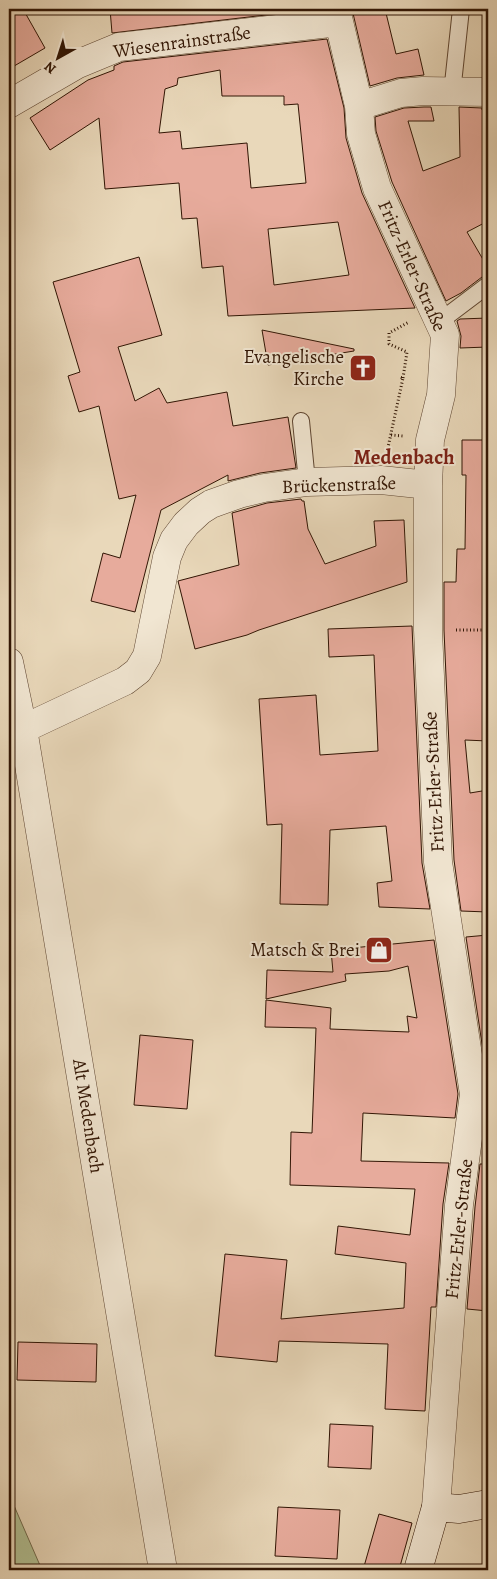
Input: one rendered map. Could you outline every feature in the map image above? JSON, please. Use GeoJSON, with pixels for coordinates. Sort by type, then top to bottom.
{"type":"FeatureCollection","features":[{"type":"Feature","properties":{"kind":"street","name":"Wiesenrainstraße"},"geometry":{"type":"LineString","coordinates":[[9,104],[78,64],[119,47],[338,15]]}},
{"type":"Feature","properties":{"kind":"street","name":"Fritz-Erler-Straße"},"geometry":{"type":"LineString","coordinates":[[338,15],[358,106],[361,134],[377,188],[445,335],[442,395],[430,440],[428,485],[428,630],[438,862],[474,1094],[458,1204],[436,1507],[418,1570]]}},
{"type":"Feature","properties":{"kind":"street"},"geometry":{"type":"LineString","coordinates":[[358,106],[401,94],[488,92]]}},
{"type":"Feature","properties":{"kind":"street","name":"Brückenstraße"},"geometry":{"type":"LineString","coordinates":[[23,729],[125,681],[138,671],[147,656],[166,557],[174,540],[186,524],[200,511],[218,501],[238,494],[307,482],[381,480],[428,485]]}},
{"type":"Feature","properties":{"kind":"street","name":"Alt Medenbach"},"geometry":{"type":"LineString","coordinates":[[9,662],[23,729],[163,1570]]}},
{"type":"Feature","properties":{"kind":"street"},"geometry":{"type":"LineString","coordinates":[[436,1507],[459,1508],[488,1504]]}},
{"type":"Feature","properties":{"kind":"lane"},"geometry":{"type":"LineString","coordinates":[[452,93],[461,9]]}},
{"type":"Feature","properties":{"kind":"lane"},"geometry":{"type":"LineString","coordinates":[[436,315],[488,285]]}},
{"type":"Feature","properties":{"kind":"lane"},"geometry":{"type":"LineString","coordinates":[[301,421],[307,482]]}},
{"type":"Feature","properties":{"kind":"path"},"geometry":{"type":"LineString","coordinates":[[393,428],[401,377],[408,352],[389,344],[389,334],[436,315]]}},
{"type":"Feature","properties":{"kind":"green space"},"geometry":{"type":"Polygon","coordinates":[[[9,1494],[12,1501],[42,1570],[9,1570],[9,1494]]]}},
{"type":"Feature","properties":{"kind":"building"},"geometry":{"type":"Polygon","coordinates":[[[9,9],[23,9],[45,48],[9,69],[9,9]]]}},
{"type":"Feature","properties":{"kind":"building"},"geometry":{"type":"Polygon","coordinates":[[[110,9],[317,9],[112,33],[110,9]]]}},
{"type":"Feature","properties":{"kind":"building"},"geometry":{"type":"Polygon","coordinates":[[[352,9],[385,9],[396,54],[418,49],[424,75],[397,78],[370,86],[352,9]]]}},
{"type":"Feature","properties":{"kind":"building"},"geometry":{"type":"Polygon","coordinates":[[[327,39],[344,108],[346,138],[362,193],[415,308],[228,316],[223,266],[202,268],[197,218],[182,219],[179,183],[105,189],[99,118],[50,150],[30,118],[88,80],[114,70],[114,66],[123,62],[327,39]],[[220,70],[178,78],[177,85],[165,89],[159,133],[180,131],[182,149],[247,143],[251,188],[306,183],[298,104],[284,105],[284,96],[222,96],[220,70]],[[338,222],[268,229],[274,285],[349,275],[338,222]]]}},
{"type":"Feature","properties":{"kind":"building"},"geometry":{"type":"Polygon","coordinates":[[[431,107],[434,121],[408,121],[423,171],[460,157],[459,107],[488,110],[488,221],[467,232],[488,268],[488,275],[446,301],[392,182],[376,131],[375,117],[404,108],[431,107]]]}},
{"type":"Feature","properties":{"kind":"building"},"geometry":{"type":"Polygon","coordinates":[[[139,257],[162,335],[118,347],[135,401],[159,388],[167,403],[227,392],[233,426],[288,417],[296,468],[260,473],[228,481],[228,475],[161,510],[135,612],[91,601],[103,553],[120,558],[136,495],[119,499],[99,406],[79,412],[68,376],[80,372],[53,282],[139,257]]]}},
{"type":"Feature","properties":{"kind":"building"},"geometry":{"type":"Polygon","coordinates":[[[488,318],[488,347],[460,348],[461,336],[457,321],[460,319],[488,318]]]}},
{"type":"Feature","properties":{"kind":"building"},"geometry":{"type":"Polygon","coordinates":[[[262,330],[354,349],[354,351],[268,365],[262,330]]]}},
{"type":"Feature","properties":{"kind":"building"},"geometry":{"type":"Polygon","coordinates":[[[462,440],[488,440],[488,741],[465,740],[470,793],[488,790],[488,912],[461,911],[454,860],[444,630],[444,582],[456,582],[457,549],[465,549],[466,475],[462,475],[462,440]]]}},
{"type":"Feature","properties":{"kind":"building"},"geometry":{"type":"Polygon","coordinates":[[[301,499],[304,501],[308,529],[325,564],[376,546],[374,521],[404,520],[407,582],[247,635],[195,649],[178,581],[239,565],[232,513],[267,503],[301,499]]]}},
{"type":"Feature","properties":{"kind":"building"},"geometry":{"type":"Polygon","coordinates":[[[412,626],[422,863],[430,909],[379,907],[377,883],[392,881],[386,826],[330,830],[328,905],[280,904],[282,824],[267,825],[259,699],[316,695],[320,755],[378,751],[374,655],[329,657],[328,629],[412,626]]]}},
{"type":"Feature","properties":{"kind":"building"},"geometry":{"type":"Polygon","coordinates":[[[488,935],[488,1084],[466,937],[488,935]]]}},
{"type":"Feature","properties":{"kind":"building"},"geometry":{"type":"Polygon","coordinates":[[[434,940],[458,1094],[455,1118],[363,1113],[361,1161],[449,1163],[443,1204],[436,1307],[431,1307],[425,1411],[385,1409],[388,1344],[279,1341],[277,1362],[215,1356],[225,1254],[287,1260],[281,1319],[404,1308],[406,1263],[335,1254],[338,1226],[410,1235],[415,1189],[290,1185],[291,1132],[312,1133],[316,1028],[265,1027],[266,1000],[331,1008],[330,1029],[409,1032],[407,1016],[417,1018],[408,966],[389,971],[345,974],[346,981],[266,999],[267,970],[333,972],[331,950],[434,940]]]}},
{"type":"Feature","properties":{"kind":"building"},"geometry":{"type":"Polygon","coordinates":[[[140,1035],[193,1040],[187,1109],[134,1105],[140,1035]]]}},
{"type":"Feature","properties":{"kind":"building"},"geometry":{"type":"Polygon","coordinates":[[[480,1164],[488,1164],[488,1311],[467,1309],[480,1164]]]}},
{"type":"Feature","properties":{"kind":"building"},"geometry":{"type":"Polygon","coordinates":[[[18,1342],[97,1344],[96,1382],[17,1380],[18,1342]]]}},
{"type":"Feature","properties":{"kind":"building"},"geometry":{"type":"Polygon","coordinates":[[[330,1424],[373,1426],[371,1469],[328,1467],[330,1424]]]}},
{"type":"Feature","properties":{"kind":"building"},"geometry":{"type":"Polygon","coordinates":[[[278,1507],[340,1510],[337,1559],[275,1556],[278,1507]]]}},
{"type":"Feature","properties":{"kind":"building"},"geometry":{"type":"Polygon","coordinates":[[[379,1514],[412,1523],[399,1570],[363,1570],[379,1514]]]}},
{"type":"Feature","properties":{"kind":"place","name":"Evangelische Kirche"},"geometry":{"type":"Point","coordinates":[363,368]}},
{"type":"Feature","properties":{"kind":"place","name":"Matsch & Brei"},"geometry":{"type":"Point","coordinates":[379,950]}},
{"type":"Feature","properties":{"kind":"district","name":"Medenbach"},"geometry":{"type":"Point","coordinates":[404,457]}}]}
